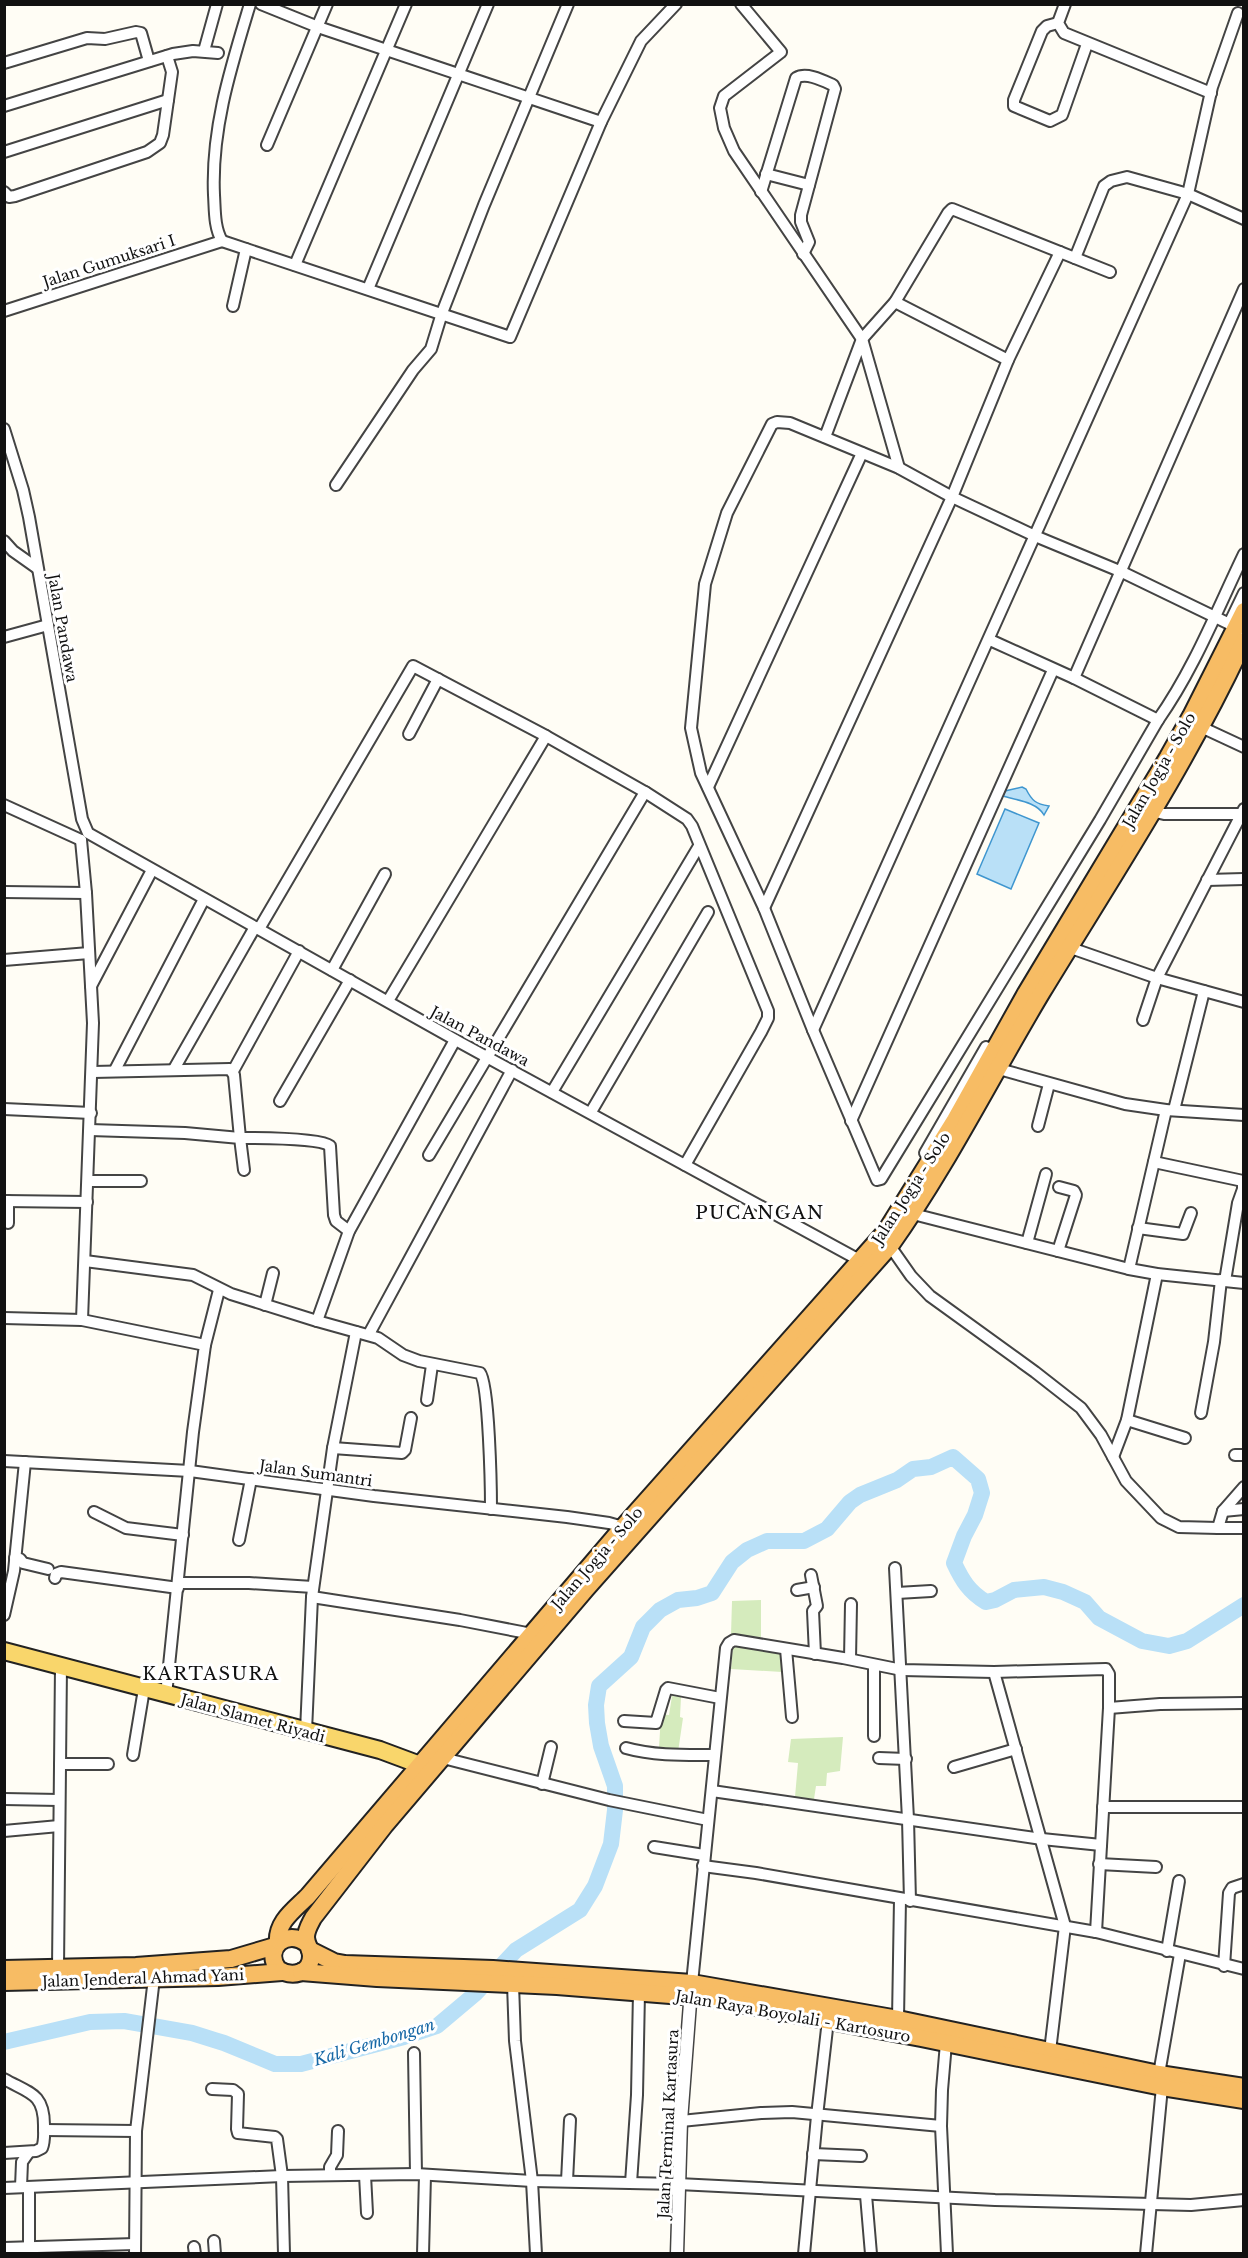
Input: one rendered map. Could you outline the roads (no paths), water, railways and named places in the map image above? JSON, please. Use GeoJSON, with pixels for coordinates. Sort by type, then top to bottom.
{"type":"FeatureCollection","features":[{"type":"Feature","properties":{"kind":"highway","name":"Jalan Jogja - Solo"},"geometry":{"type":"LineString","coordinates":[[431,1761],[457,1723],[623,1527],[890,1246],[909,1208],[1063,946],[1146,809],[1201,727],[1239,627]]}},
{"type":"Feature","properties":{"kind":"highway","name":"Jalan Jogja - Solo"},"geometry":{"type":"LineString","coordinates":[[1146,809],[1191,716],[1239,627]]}},
{"type":"Feature","properties":{"kind":"highway","name":"Jalan Jogja - Solo"},"geometry":{"type":"LineString","coordinates":[[431,1761],[474,1720],[886,1231],[909,1208],[999,1069],[1042,992],[1063,946]]}},
{"type":"Feature","properties":{"kind":"highway"},"geometry":{"type":"LineString","coordinates":[[431,1761],[325,1900],[309,1926],[306,1936],[309,1964],[301,1972],[291,1975],[282,1972],[276,1966],[273,1958],[278,1932],[284,1921],[431,1761]]}},
{"type":"Feature","properties":{"kind":"highway"},"geometry":{"type":"LineString","coordinates":[[277,1945],[292,1937],[308,1947]]}},
{"type":"Feature","properties":{"kind":"highway","name":"Jalan Jenderal Ahmad Yani"},"geometry":{"type":"LineString","coordinates":[[4,1969],[135,1966],[231,1959],[277,1945]]}},
{"type":"Feature","properties":{"kind":"highway","name":"Jalan Raya Boyolali - Kartosuro"},"geometry":{"type":"LineString","coordinates":[[308,1947],[334,1962],[345,1964],[691,1990],[898,2019],[1050,2051],[1244,2100]]}},
{"type":"Feature","properties":{"kind":"highway","name":"Jalan Jenderal Ahmad Yani"},"geometry":{"type":"LineString","coordinates":[[4,1982],[218,1977],[282,1972]]}},
{"type":"Feature","properties":{"kind":"highway","name":"Jalan Raya Boyolali - Kartosuro"},"geometry":{"type":"LineString","coordinates":[[301,1972],[342,1977],[479,1982],[505,1977],[639,1992],[691,1990],[946,2043],[1160,2080],[1244,2087]]}},
{"type":"Feature","properties":{"kind":"main road","name":"Jalan Slamet Riyadi"},"geometry":{"type":"LineString","coordinates":[[4,1651],[166,1695],[431,1761]]}},
{"type":"Feature","properties":{"kind":"street"},"geometry":{"type":"LineString","coordinates":[[204,51],[217,4]]}},
{"type":"Feature","properties":{"kind":"street"},"geometry":{"type":"LineString","coordinates":[[250,4],[226,88],[217,132],[214,172],[215,210],[217,228],[222,241],[510,337],[601,122],[641,40],[676,4]]}},
{"type":"Feature","properties":{"kind":"street"},"geometry":{"type":"LineString","coordinates":[[261,4],[318,27],[601,122]]}},
{"type":"Feature","properties":{"kind":"street"},"geometry":{"type":"LineString","coordinates":[[267,145],[327,4]]}},
{"type":"Feature","properties":{"kind":"street"},"geometry":{"type":"LineString","coordinates":[[295,264],[406,4]]}},
{"type":"Feature","properties":{"kind":"street"},"geometry":{"type":"LineString","coordinates":[[368,289],[488,4]]}},
{"type":"Feature","properties":{"kind":"street"},"geometry":{"type":"LineString","coordinates":[[336,485],[413,370],[431,349],[442,313],[568,4]]}},
{"type":"Feature","properties":{"kind":"street"},"geometry":{"type":"LineString","coordinates":[[741,4],[781,52],[724,96],[720,108],[727,139],[760,192],[862,339],[899,468]]}},
{"type":"Feature","properties":{"kind":"street"},"geometry":{"type":"LineString","coordinates":[[1058,23],[1065,4]]}},
{"type":"Feature","properties":{"kind":"street"},"geometry":{"type":"LineString","coordinates":[[813,1030],[1188,195],[1211,93],[1241,11]]}},
{"type":"Feature","properties":{"kind":"street"},"geometry":{"type":"LineString","coordinates":[[1058,23],[1064,33],[1087,44],[1211,93]]}},
{"type":"Feature","properties":{"kind":"street"},"geometry":{"type":"LineString","coordinates":[[1058,23],[1047,26],[1041,31],[1014,100],[1014,106],[1050,121],[1062,115],[1087,44]]}},
{"type":"Feature","properties":{"kind":"street"},"geometry":{"type":"LineString","coordinates":[[4,63],[87,38],[109,38],[136,32],[141,33],[148,61]]}},
{"type":"Feature","properties":{"kind":"street"},"geometry":{"type":"LineString","coordinates":[[4,106],[174,54],[204,51],[218,53]]}},
{"type":"Feature","properties":{"kind":"street"},"geometry":{"type":"LineString","coordinates":[[4,192],[9,197],[15,196],[150,150],[162,138],[174,54]]}},
{"type":"Feature","properties":{"kind":"street"},"geometry":{"type":"LineString","coordinates":[[760,192],[796,78],[801,75],[807,76],[833,85],[835,89],[800,219],[809,242],[803,254]]}},
{"type":"Feature","properties":{"kind":"street"},"geometry":{"type":"LineString","coordinates":[[4,152],[168,100]]}},
{"type":"Feature","properties":{"kind":"street"},"geometry":{"type":"LineString","coordinates":[[766,174],[809,185]]}},
{"type":"Feature","properties":{"kind":"street"},"geometry":{"type":"LineString","coordinates":[[1076,258],[1104,186],[1111,181],[1127,177],[1188,195],[1244,219]]}},
{"type":"Feature","properties":{"kind":"street"},"geometry":{"type":"LineString","coordinates":[[825,437],[862,339],[895,302],[952,209],[1110,272]]}},
{"type":"Feature","properties":{"kind":"street","name":"Jalan Gumuksari I"},"geometry":{"type":"LineString","coordinates":[[4,311],[222,241]]}},
{"type":"Feature","properties":{"kind":"street"},"geometry":{"type":"LineString","coordinates":[[232,306],[246,249]]}},
{"type":"Feature","properties":{"kind":"street"},"geometry":{"type":"LineString","coordinates":[[764,908],[952,497],[1008,360],[1060,252]]}},
{"type":"Feature","properties":{"kind":"street"},"geometry":{"type":"LineString","coordinates":[[1074,678],[1244,289]]}},
{"type":"Feature","properties":{"kind":"street"},"geometry":{"type":"LineString","coordinates":[[895,302],[1008,360]]}},
{"type":"Feature","properties":{"kind":"street"},"geometry":{"type":"LineString","coordinates":[[1239,627],[1215,615],[1122,572],[1035,537],[952,497],[899,468],[784,421],[772,424],[727,513],[703,591],[691,728],[701,773],[764,908],[877,1180],[881,1179],[1178,690],[1215,615],[1244,554]]}},
{"type":"Feature","properties":{"kind":"street","name":"Jalan Pandawa"},"geometry":{"type":"LineString","coordinates":[[4,429],[23,490],[84,836],[152,870],[456,1040],[861,1261]]}},
{"type":"Feature","properties":{"kind":"street"},"geometry":{"type":"LineString","coordinates":[[708,788],[862,453]]}},
{"type":"Feature","properties":{"kind":"street"},"geometry":{"type":"LineString","coordinates":[[4,541],[13,551],[37,568]]}},
{"type":"Feature","properties":{"kind":"street"},"geometry":{"type":"LineString","coordinates":[[1244,593],[1239,627],[1049,940],[908,1184],[909,1208],[1027,1243],[1129,1269],[1244,1283]]}},
{"type":"Feature","properties":{"kind":"street"},"geometry":{"type":"LineString","coordinates":[[4,637],[48,625]]}},
{"type":"Feature","properties":{"kind":"street"},"geometry":{"type":"LineString","coordinates":[[990,640],[1074,678],[1158,720]]}},
{"type":"Feature","properties":{"kind":"street"},"geometry":{"type":"LineString","coordinates":[[174,1069],[413,666],[546,736],[645,792],[687,819],[692,826],[769,1015],[685,1166]]}},
{"type":"Feature","properties":{"kind":"street"},"geometry":{"type":"LineString","coordinates":[[851,1121],[1053,670]]}},
{"type":"Feature","properties":{"kind":"street"},"geometry":{"type":"LineString","coordinates":[[409,734],[438,679]]}},
{"type":"Feature","properties":{"kind":"street"},"geometry":{"type":"LineString","coordinates":[[1201,727],[1244,747]]}},
{"type":"Feature","properties":{"kind":"street"},"geometry":{"type":"LineString","coordinates":[[388,1002],[546,736]]}},
{"type":"Feature","properties":{"kind":"street"},"geometry":{"type":"LineString","coordinates":[[429,1155],[645,792]]}},
{"type":"Feature","properties":{"kind":"street"},"geometry":{"type":"LineString","coordinates":[[4,805],[84,836],[93,1072],[82,1320]]}},
{"type":"Feature","properties":{"kind":"street"},"geometry":{"type":"LineString","coordinates":[[1143,1020],[1157,978],[1243,812],[1146,809]]}},
{"type":"Feature","properties":{"kind":"street"},"geometry":{"type":"LineString","coordinates":[[552,1092],[699,846]]}},
{"type":"Feature","properties":{"kind":"street"},"geometry":{"type":"LineString","coordinates":[[91,987],[152,870]]}},
{"type":"Feature","properties":{"kind":"street"},"geometry":{"type":"LineString","coordinates":[[332,970],[385,874]]}},
{"type":"Feature","properties":{"kind":"street"},"geometry":{"type":"LineString","coordinates":[[1207,880],[1244,879]]}},
{"type":"Feature","properties":{"kind":"street"},"geometry":{"type":"LineString","coordinates":[[4,892],[86,893]]}},
{"type":"Feature","properties":{"kind":"street"},"geometry":{"type":"LineString","coordinates":[[115,1070],[204,899]]}},
{"type":"Feature","properties":{"kind":"street"},"geometry":{"type":"LineString","coordinates":[[591,1112],[708,912]]}},
{"type":"Feature","properties":{"kind":"street"},"geometry":{"type":"LineString","coordinates":[[1063,946],[1157,978],[1244,1002]]}},
{"type":"Feature","properties":{"kind":"street"},"geometry":{"type":"LineString","coordinates":[[244,1170],[233,1071],[299,951]]}},
{"type":"Feature","properties":{"kind":"street"},"geometry":{"type":"LineString","coordinates":[[4,960],[89,953]]}},
{"type":"Feature","properties":{"kind":"street"},"geometry":{"type":"LineString","coordinates":[[280,1101],[350,980]]}},
{"type":"Feature","properties":{"kind":"street"},"geometry":{"type":"LineString","coordinates":[[1129,1269],[1154,1162],[1204,991]]}},
{"type":"Feature","properties":{"kind":"street"},"geometry":{"type":"LineString","coordinates":[[317,1322],[349,1231],[456,1040]]}},
{"type":"Feature","properties":{"kind":"street"},"geometry":{"type":"LineString","coordinates":[[93,1072],[226,1068],[233,1071]]}},
{"type":"Feature","properties":{"kind":"street"},"geometry":{"type":"LineString","coordinates":[[999,1069],[1125,1104],[1170,1110],[1244,1115]]}},
{"type":"Feature","properties":{"kind":"street"},"geometry":{"type":"LineString","coordinates":[[369,1335],[512,1070]]}},
{"type":"Feature","properties":{"kind":"street"},"geometry":{"type":"LineString","coordinates":[[1038,1126],[1049,1084]]}},
{"type":"Feature","properties":{"kind":"street"},"geometry":{"type":"LineString","coordinates":[[4,1109],[91,1113]]}},
{"type":"Feature","properties":{"kind":"street"},"geometry":{"type":"LineString","coordinates":[[90,1130],[185,1133],[329,1144],[332,1149],[334,1215],[336,1221],[349,1231]]}},
{"type":"Feature","properties":{"kind":"street"},"geometry":{"type":"LineString","coordinates":[[1154,1162],[1243,1181],[1223,1280],[1201,1413]]}},
{"type":"Feature","properties":{"kind":"street"},"geometry":{"type":"LineString","coordinates":[[1027,1243],[1046,1174]]}},
{"type":"Feature","properties":{"kind":"street"},"geometry":{"type":"LineString","coordinates":[[88,1181],[141,1181]]}},
{"type":"Feature","properties":{"kind":"street"},"geometry":{"type":"LineString","coordinates":[[1058,1251],[1076,1196],[1074,1191],[1059,1187]]}},
{"type":"Feature","properties":{"kind":"street"},"geometry":{"type":"LineString","coordinates":[[8,1223],[6,1201],[87,1202]]}},
{"type":"Feature","properties":{"kind":"street"},"geometry":{"type":"LineString","coordinates":[[1138,1228],[1182,1234],[1186,1232],[1191,1213]]}},
{"type":"Feature","properties":{"kind":"street"},"geometry":{"type":"LineString","coordinates":[[890,1246],[911,1276],[930,1296],[1081,1408],[1097,1429],[1126,1481],[1161,1518],[1179,1527],[1244,1528]]}},
{"type":"Feature","properties":{"kind":"street"},"geometry":{"type":"LineString","coordinates":[[85,1261],[193,1275],[219,1290],[317,1322],[378,1338],[403,1355],[432,1365],[477,1372],[483,1376],[491,1509]]}},
{"type":"Feature","properties":{"kind":"street"},"geometry":{"type":"LineString","coordinates":[[265,1305],[273,1273]]}},
{"type":"Feature","properties":{"kind":"street"},"geometry":{"type":"LineString","coordinates":[[1113,1457],[1127,1420],[1157,1274]]}},
{"type":"Feature","properties":{"kind":"street"},"geometry":{"type":"LineString","coordinates":[[166,1695],[193,1432],[205,1345],[219,1290]]}},
{"type":"Feature","properties":{"kind":"street"},"geometry":{"type":"LineString","coordinates":[[4,1318],[82,1320],[205,1345]]}},
{"type":"Feature","properties":{"kind":"street"},"geometry":{"type":"LineString","coordinates":[[306,1731],[313,1592],[326,1489],[356,1332]]}},
{"type":"Feature","properties":{"kind":"street"},"geometry":{"type":"LineString","coordinates":[[427,1400],[432,1365]]}},
{"type":"Feature","properties":{"kind":"street"},"geometry":{"type":"LineString","coordinates":[[333,1448],[402,1453],[405,1450],[411,1418]]}},
{"type":"Feature","properties":{"kind":"street"},"geometry":{"type":"LineString","coordinates":[[1127,1420],[1185,1438]]}},
{"type":"Feature","properties":{"kind":"street","name":"Jalan Sumantri"},"geometry":{"type":"LineString","coordinates":[[4,1461],[190,1471],[586,1519],[623,1527]]}},
{"type":"Feature","properties":{"kind":"street"},"geometry":{"type":"LineString","coordinates":[[4,1615],[15,1558],[25,1462]]}},
{"type":"Feature","properties":{"kind":"street"},"geometry":{"type":"LineString","coordinates":[[239,1540],[251,1479]]}},
{"type":"Feature","properties":{"kind":"street"},"geometry":{"type":"LineString","coordinates":[[1218,1528],[1223,1511],[1244,1487]]}},
{"type":"Feature","properties":{"kind":"street"},"geometry":{"type":"LineString","coordinates":[[1223,1511],[1244,1509]]}},
{"type":"Feature","properties":{"kind":"street"},"geometry":{"type":"LineString","coordinates":[[94,1512],[126,1528],[183,1535]]}},
{"type":"Feature","properties":{"kind":"street"},"geometry":{"type":"LineString","coordinates":[[15,1558],[23,1563],[48,1569]]}},
{"type":"Feature","properties":{"kind":"street"},"geometry":{"type":"LineString","coordinates":[[895,1568],[908,1819],[898,2019]]}},
{"type":"Feature","properties":{"kind":"street"},"geometry":{"type":"LineString","coordinates":[[55,1578],[56,1574],[61,1572],[178,1585],[249,1583],[313,1592],[532,1634]]}},
{"type":"Feature","properties":{"kind":"street"},"geometry":{"type":"LineString","coordinates":[[812,1575],[817,1606],[813,1611],[814,1654]]}},
{"type":"Feature","properties":{"kind":"street"},"geometry":{"type":"LineString","coordinates":[[797,1590],[814,1587]]}},
{"type":"Feature","properties":{"kind":"street"},"geometry":{"type":"LineString","coordinates":[[897,1593],[931,1591]]}},
{"type":"Feature","properties":{"kind":"street"},"geometry":{"type":"LineString","coordinates":[[850,1659],[851,1604]]}},
{"type":"Feature","properties":{"kind":"street"},"geometry":{"type":"LineString","coordinates":[[691,1990],[720,1698],[726,1648],[730,1642],[738,1641],[850,1659],[902,1670],[994,1672],[1106,1669],[1109,1676],[1108,1708],[1096,1932]]}},
{"type":"Feature","properties":{"kind":"street"},"geometry":{"type":"LineString","coordinates":[[786,1649],[792,1717]]}},
{"type":"Feature","properties":{"kind":"street"},"geometry":{"type":"LineString","coordinates":[[874,1665],[874,1736]]}},
{"type":"Feature","properties":{"kind":"street"},"geometry":{"type":"LineString","coordinates":[[58,1968],[61,1666]]}},
{"type":"Feature","properties":{"kind":"street"},"geometry":{"type":"LineString","coordinates":[[994,1672],[1065,1926],[1050,2051]]}},
{"type":"Feature","properties":{"kind":"street"},"geometry":{"type":"LineString","coordinates":[[624,1721],[656,1723],[668,1688],[720,1698]]}},
{"type":"Feature","properties":{"kind":"street"},"geometry":{"type":"LineString","coordinates":[[133,1755],[144,1689]]}},
{"type":"Feature","properties":{"kind":"street"},"geometry":{"type":"LineString","coordinates":[[1108,1708],[1160,1704],[1244,1703]]}},
{"type":"Feature","properties":{"kind":"street"},"geometry":{"type":"LineString","coordinates":[[542,1784],[551,1747]]}},
{"type":"Feature","properties":{"kind":"street"},"geometry":{"type":"LineString","coordinates":[[626,1748],[670,1754],[714,1755]]}},
{"type":"Feature","properties":{"kind":"street"},"geometry":{"type":"LineString","coordinates":[[954,1767],[1016,1749]]}},
{"type":"Feature","properties":{"kind":"street"},"geometry":{"type":"LineString","coordinates":[[879,1758],[906,1759]]}},
{"type":"Feature","properties":{"kind":"street"},"geometry":{"type":"LineString","coordinates":[[431,1761],[708,1820]]}},
{"type":"Feature","properties":{"kind":"street"},"geometry":{"type":"LineString","coordinates":[[60,1764],[108,1764]]}},
{"type":"Feature","properties":{"kind":"street"},"geometry":{"type":"LineString","coordinates":[[712,1791],[1042,1839],[1101,1845]]}},
{"type":"Feature","properties":{"kind":"street"},"geometry":{"type":"LineString","coordinates":[[4,1799],[59,1800]]}},
{"type":"Feature","properties":{"kind":"street"},"geometry":{"type":"LineString","coordinates":[[1103,1807],[1244,1807]]}},
{"type":"Feature","properties":{"kind":"street"},"geometry":{"type":"LineString","coordinates":[[4,1831],[59,1826]]}},
{"type":"Feature","properties":{"kind":"street"},"geometry":{"type":"LineString","coordinates":[[654,1847],[704,1855]]}},
{"type":"Feature","properties":{"kind":"street"},"geometry":{"type":"LineString","coordinates":[[1099,1864],[1156,1867]]}},
{"type":"Feature","properties":{"kind":"street"},"geometry":{"type":"LineString","coordinates":[[703,1866],[1065,1926],[1244,1969]]}},
{"type":"Feature","properties":{"kind":"street"},"geometry":{"type":"LineString","coordinates":[[1167,1951],[1179,1881]]}},
{"type":"Feature","properties":{"kind":"street"},"geometry":{"type":"LineString","coordinates":[[1224,1966],[1229,1893],[1232,1888],[1244,1884]]}},
{"type":"Feature","properties":{"kind":"street"},"geometry":{"type":"LineString","coordinates":[[1146,2253],[1160,2080],[1180,1954]]}},
{"type":"Feature","properties":{"kind":"street"},"geometry":{"type":"LineString","coordinates":[[505,1977],[532,2181],[536,2253]]}},
{"type":"Feature","properties":{"kind":"street"},"geometry":{"type":"LineString","coordinates":[[4,2248],[135,2249],[136,2131],[154,1978]]}},
{"type":"Feature","properties":{"kind":"street","name":"Jalan Terminal Kartasura"},"geometry":{"type":"LineString","coordinates":[[676,2253],[681,2121],[691,1990]]}},
{"type":"Feature","properties":{"kind":"street"},"geometry":{"type":"LineString","coordinates":[[631,2183],[637,2095],[639,1992]]}},
{"type":"Feature","properties":{"kind":"street"},"geometry":{"type":"LineString","coordinates":[[804,2253],[828,2020]]}},
{"type":"Feature","properties":{"kind":"street"},"geometry":{"type":"LineString","coordinates":[[946,2043],[942,2079],[941,2126],[947,2253]]}},
{"type":"Feature","properties":{"kind":"street"},"geometry":{"type":"LineString","coordinates":[[414,2054],[423,2253]]}},
{"type":"Feature","properties":{"kind":"street"},"geometry":{"type":"LineString","coordinates":[[4,2079],[38,2098],[44,2111],[42,2148],[29,2152],[4,2153]]}},
{"type":"Feature","properties":{"kind":"street"},"geometry":{"type":"LineString","coordinates":[[212,2089],[230,2089],[238,2093],[238,2133],[276,2137],[282,2176],[284,2253]]}},
{"type":"Feature","properties":{"kind":"street"},"geometry":{"type":"LineString","coordinates":[[681,2121],[792,2112],[941,2126]]}},
{"type":"Feature","properties":{"kind":"street"},"geometry":{"type":"LineString","coordinates":[[567,2181],[570,2120]]}},
{"type":"Feature","properties":{"kind":"street"},"geometry":{"type":"LineString","coordinates":[[44,2130],[136,2131]]}},
{"type":"Feature","properties":{"kind":"street"},"geometry":{"type":"LineString","coordinates":[[330,2175],[330,2167],[337,2155],[338,2131]]}},
{"type":"Feature","properties":{"kind":"street"},"geometry":{"type":"LineString","coordinates":[[29,2152],[22,2162],[29,2247]]}},
{"type":"Feature","properties":{"kind":"street"},"geometry":{"type":"LineString","coordinates":[[813,2154],[861,2156]]}},
{"type":"Feature","properties":{"kind":"street"},"geometry":{"type":"LineString","coordinates":[[365,2175],[367,2213]]}},
{"type":"Feature","properties":{"kind":"street"},"geometry":{"type":"LineString","coordinates":[[4,2188],[282,2176],[420,2175],[1151,2205],[1191,2205],[1244,2200]]}},
{"type":"Feature","properties":{"kind":"street"},"geometry":{"type":"LineString","coordinates":[[866,2195],[871,2253]]}},
{"type":"Feature","properties":{"kind":"street"},"geometry":{"type":"LineString","coordinates":[[214,2241],[215,2253]]}},
{"type":"Feature","properties":{"kind":"water"},"geometry":{"type":"Polygon","coordinates":[[[1022,787],[1035,801],[1049,806],[1044,815],[1031,804],[1003,796],[1005,791],[1022,787]]]}},
{"type":"Feature","properties":{"kind":"water"},"geometry":{"type":"Polygon","coordinates":[[[1005,809],[1039,823],[1011,889],[977,874],[1005,809]]]}},
{"type":"Feature","properties":{"kind":"waterway","name":"Kali Gembongan"},"geometry":{"type":"LineString","coordinates":[[4,2042],[90,2022],[124,2021],[192,2033],[224,2043],[275,2064],[301,2064],[437,2026],[475,1994],[516,1950],[580,1910],[595,1886],[611,1844],[615,1810],[615,1786],[601,1746],[597,1723],[596,1705],[599,1686],[631,1657],[643,1627],[660,1610],[678,1600],[697,1598],[712,1593],[732,1562],[747,1550],[767,1541],[804,1541],[827,1529],[850,1502],[860,1495],[897,1480],[913,1469],[931,1467],[953,1457],[978,1479],[982,1493],[954,1563],[967,1585],[986,1602],[1014,1590],[1044,1587],[1063,1592],[1085,1602],[1099,1618],[1142,1641],[1169,1646],[1187,1641],[1244,1605]]}},
{"type":"Feature","properties":{"kind":"district","name":"PUCANGAN"},"geometry":{"type":"Point","coordinates":[760,1213]}},
{"type":"Feature","properties":{"kind":"district","name":"KARTASURA"},"geometry":{"type":"Point","coordinates":[211,1674]}}]}
